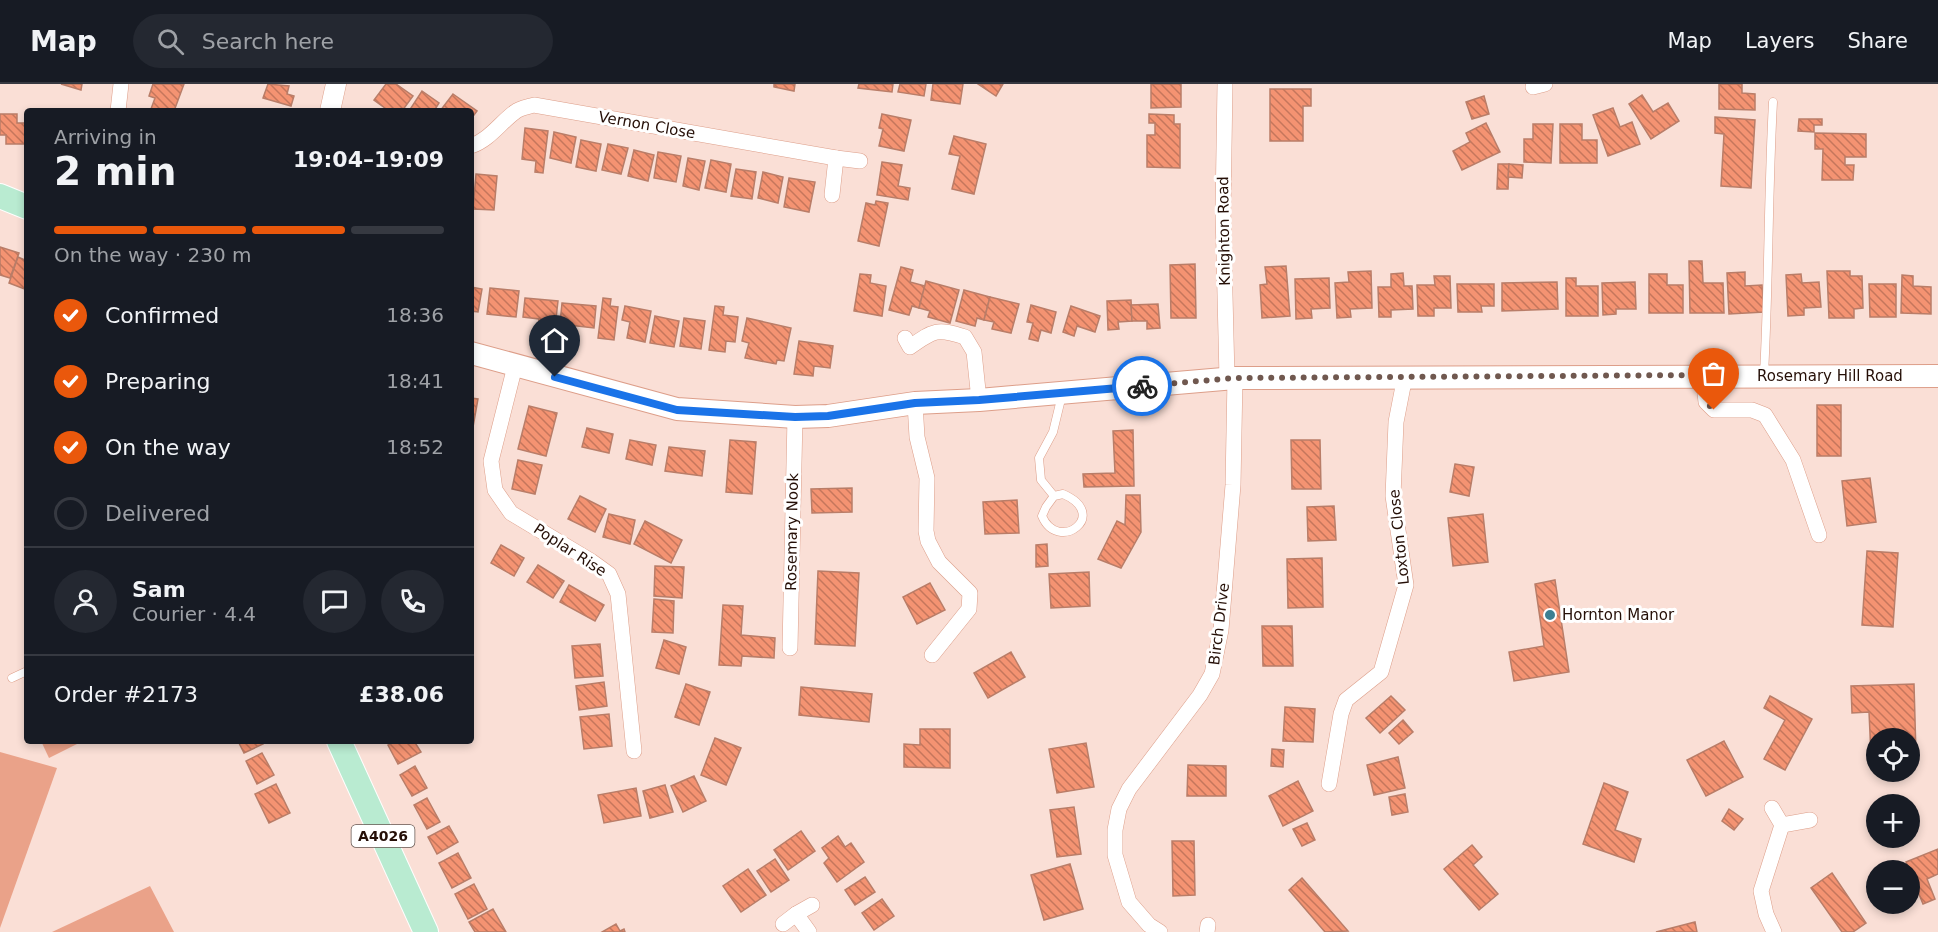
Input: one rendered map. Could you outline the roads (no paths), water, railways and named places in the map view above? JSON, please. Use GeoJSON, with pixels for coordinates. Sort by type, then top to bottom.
{"type":"FeatureCollection","features":[{"type":"Feature","properties":{"kind":"main road"},"geometry":{"type":"LineString","coordinates":[[0,196],[24,206]]}},
{"type":"Feature","properties":{"kind":"main road","name":"Rosemary Hill Road"},"geometry":{"type":"LineString","coordinates":[[474,354],[677,410],[795,417],[828,416],[915,403],[979,400],[1231,378],[1938,376]]}},
{"type":"Feature","properties":{"kind":"main road","name":"A4026"},"geometry":{"type":"LineString","coordinates":[[340,744],[426,932]]}},
{"type":"Feature","properties":{"kind":"street"},"geometry":{"type":"LineString","coordinates":[[118,108],[121,84]]}},
{"type":"Feature","properties":{"kind":"street"},"geometry":{"type":"LineString","coordinates":[[334,108],[336,84]]}},
{"type":"Feature","properties":{"kind":"street","name":"Knighton Road"},"geometry":{"type":"LineString","coordinates":[[1225,84],[1223,212],[1231,378]]}},
{"type":"Feature","properties":{"kind":"street","name":"Vernon Close"},"geometry":{"type":"LineString","coordinates":[[474,145],[496,130],[517,111],[534,105],[860,161]]}},
{"type":"Feature","properties":{"kind":"street"},"geometry":{"type":"LineString","coordinates":[[832,195],[836,158]]}},
{"type":"Feature","properties":{"kind":"street"},"geometry":{"type":"LineString","coordinates":[[905,338],[910,347],[927,334],[943,330],[965,337],[974,352],[979,400]]}},
{"type":"Feature","properties":{"kind":"street","name":"Poplar Rise"},"geometry":{"type":"LineString","coordinates":[[515,366],[491,461],[495,490],[511,513],[609,574],[618,594],[634,751]]}},
{"type":"Feature","properties":{"kind":"street"},"geometry":{"type":"LineString","coordinates":[[1703,375],[1706,402],[1714,410],[1752,410],[1765,415],[1793,460],[1820,535]]}},
{"type":"Feature","properties":{"kind":"street","name":"Loxton Close"},"geometry":{"type":"LineString","coordinates":[[1329,784],[1341,714],[1346,700],[1381,672],[1406,585],[1393,496],[1396,422],[1405,376]]}},
{"type":"Feature","properties":{"kind":"street","name":"Birch Drive"},"geometry":{"type":"LineString","coordinates":[[1160,932],[1149,925],[1129,902],[1115,855],[1115,830],[1119,809],[1129,789],[1200,695],[1212,674],[1221,630],[1233,485],[1231,378]]}},
{"type":"Feature","properties":{"kind":"street"},"geometry":{"type":"LineString","coordinates":[[915,403],[917,437],[927,478],[926,531],[928,542],[939,562],[970,593],[969,609],[932,655]]}},
{"type":"Feature","properties":{"kind":"street","name":"Rosemary Nook"},"geometry":{"type":"LineString","coordinates":[[790,648],[795,417]]}},
{"type":"Feature","properties":{"kind":"street"},"geometry":{"type":"LineString","coordinates":[[1772,808],[1782,825],[1761,891],[1766,914],[1774,932]]}},
{"type":"Feature","properties":{"kind":"street"},"geometry":{"type":"LineString","coordinates":[[1782,825],[1810,820]]}},
{"type":"Feature","properties":{"kind":"street"},"geometry":{"type":"LineString","coordinates":[[783,924],[812,905]]}},
{"type":"Feature","properties":{"kind":"street"},"geometry":{"type":"LineString","coordinates":[[796,914],[809,932]]}},
{"type":"Feature","properties":{"kind":"lane"},"geometry":{"type":"LineString","coordinates":[[1764,376],[1767,229],[1773,102]]}},
{"type":"Feature","properties":{"kind":"lane"},"geometry":{"type":"LineString","coordinates":[[1054,496],[1041,480],[1039,458],[1053,432],[1063,393]]}},
{"type":"Feature","properties":{"kind":"lane"},"geometry":{"type":"LineString","coordinates":[[1063,494],[1078,502],[1082,509],[1082,521],[1074,531],[1059,532],[1046,525],[1042,516],[1054,496],[1063,494]]}},
{"type":"Feature","properties":{"kind":"lane"},"geometry":{"type":"LineString","coordinates":[[12,678],[24,672]]}},
{"type":"Feature","properties":{"kind":"place","name":"Hornton Manor"},"geometry":{"type":"Point","coordinates":[1550,615]}}]}
